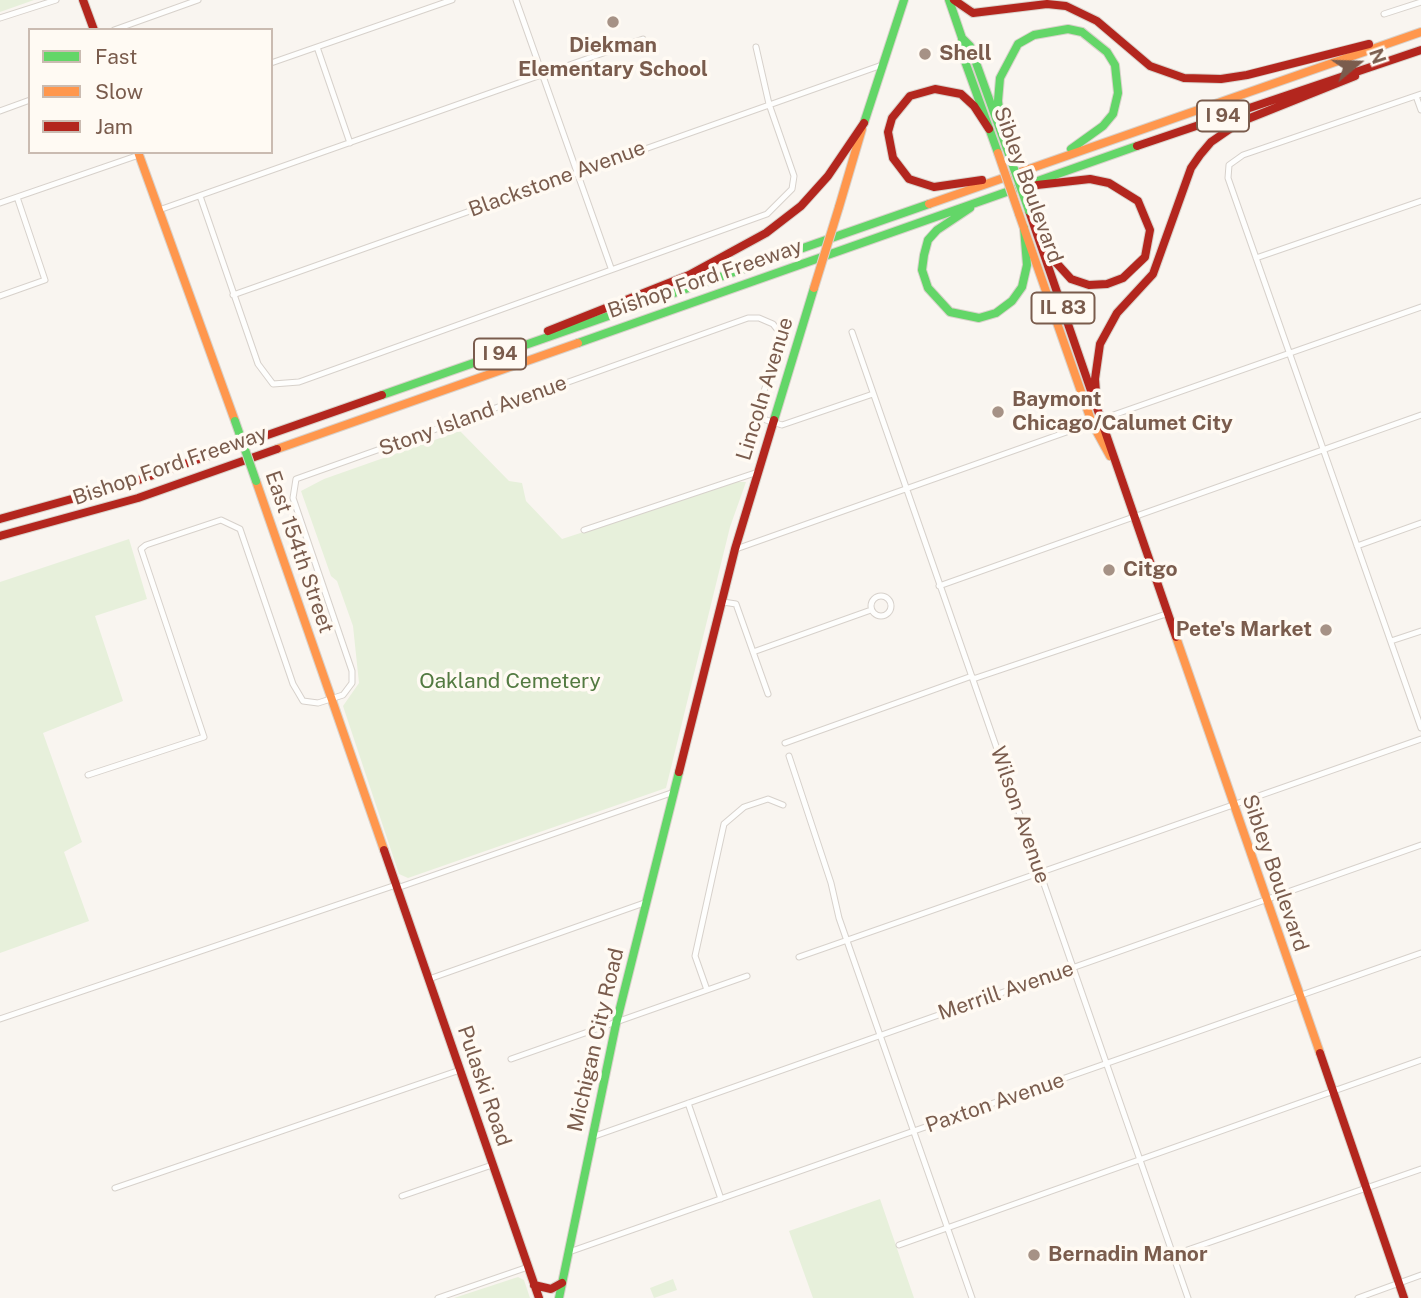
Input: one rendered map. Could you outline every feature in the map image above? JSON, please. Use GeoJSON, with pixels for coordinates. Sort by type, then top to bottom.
{"type":"FeatureCollection","features":[{"type":"Feature","properties":{"kind":"main road"},"geometry":{"type":"LineString","coordinates":[[83,0],[93,28]]}},
{"type":"Feature","properties":{"kind":"main road","name":"Lincoln Avenue"},"geometry":{"type":"LineString","coordinates":[[674,792],[735,549],[904,0]]}},
{"type":"Feature","properties":{"kind":"main road"},"geometry":{"type":"LineString","coordinates":[[951,0],[973,13],[1046,4],[1066,6],[1097,21],[1150,66],[1184,78],[1222,79],[1247,75],[1352,47],[1397,40]]}},
{"type":"Feature","properties":{"kind":"main road","name":"IL 83"},"geometry":{"type":"LineString","coordinates":[[951,0],[962,38],[970,46],[1002,133]]}},
{"type":"Feature","properties":{"kind":"main road"},"geometry":{"type":"LineString","coordinates":[[1002,133],[998,101],[1000,78],[1018,44],[1050,30],[1068,29],[1082,32],[1097,42],[1115,65],[1116,105],[1097,133],[1055,159]]}},
{"type":"Feature","properties":{"kind":"main road","name":"Bishop Ford Freeway"},"geometry":{"type":"LineString","coordinates":[[0,519],[133,482],[1421,32]]}},
{"type":"Feature","properties":{"kind":"main road","name":"Sibley Boulevard"},"geometry":{"type":"LineString","coordinates":[[962,38],[962,52],[1093,423],[1112,460]]}},
{"type":"Feature","properties":{"kind":"main road","name":"Bishop Ford Freeway"},"geometry":{"type":"LineString","coordinates":[[0,536],[138,498],[1421,50]]}},
{"type":"Feature","properties":{"kind":"main road"},"geometry":{"type":"LineString","coordinates":[[1097,405],[1095,379],[1100,344],[1117,313],[1153,274],[1192,168],[1200,155],[1212,142],[1240,122],[1339,85],[1378,63]]}},
{"type":"Feature","properties":{"kind":"main road"},"geometry":{"type":"LineString","coordinates":[[989,129],[974,106],[961,94],[935,89],[910,96],[900,107],[888,132],[889,147],[901,172],[920,184],[947,186],[996,179]]}},
{"type":"Feature","properties":{"kind":"main road"},"geometry":{"type":"LineString","coordinates":[[495,356],[574,319],[689,275],[766,233],[801,206],[819,186],[864,123]]}},
{"type":"Feature","properties":{"kind":"main road","name":"Sibley Boulevard"},"geometry":{"type":"LineString","coordinates":[[1002,133],[1102,419],[1112,460],[1404,1298]]}},
{"type":"Feature","properties":{"kind":"main road","name":"East 154th Street"},"geometry":{"type":"LineString","coordinates":[[138,154],[235,421],[396,886]]}},
{"type":"Feature","properties":{"kind":"main road"},"geometry":{"type":"LineString","coordinates":[[1026,186],[1090,179],[1109,183],[1138,201],[1150,230],[1145,257],[1123,278],[1107,284],[1089,285],[1071,279],[1042,247]]}},
{"type":"Feature","properties":{"kind":"main road"},"geometry":{"type":"LineString","coordinates":[[977,203],[937,230],[928,240],[922,270],[928,288],[950,312],[979,318],[996,313],[1012,301],[1021,287],[1027,265],[1024,228]]}},
{"type":"Feature","properties":{"kind":"main road","name":"Michigan City Road"},"geometry":{"type":"LineString","coordinates":[[559,1298],[616,1024],[674,792]]}},
{"type":"Feature","properties":{"kind":"main road","name":"Pulaski Road"},"geometry":{"type":"LineString","coordinates":[[396,886],[539,1298]]}},
{"type":"Feature","properties":{"kind":"main road"},"geometry":{"type":"LineString","coordinates":[[534,1285],[551,1289],[562,1283]]}},
{"type":"Feature","properties":{"kind":"street"},"geometry":{"type":"LineString","coordinates":[[0,18],[56,0]]}},
{"type":"Feature","properties":{"kind":"street"},"geometry":{"type":"LineString","coordinates":[[120,28],[198,0]]}},
{"type":"Feature","properties":{"kind":"street"},"geometry":{"type":"LineString","coordinates":[[273,61],[452,0]]}},
{"type":"Feature","properties":{"kind":"street"},"geometry":{"type":"LineString","coordinates":[[516,0],[611,268]]}},
{"type":"Feature","properties":{"kind":"street"},"geometry":{"type":"LineString","coordinates":[[1384,14],[1421,2]]}},
{"type":"Feature","properties":{"kind":"street"},"geometry":{"type":"LineString","coordinates":[[159,211],[643,39]]}},
{"type":"Feature","properties":{"kind":"street"},"geometry":{"type":"LineString","coordinates":[[317,47],[350,143]]}},
{"type":"Feature","properties":{"kind":"street"},"geometry":{"type":"LineString","coordinates":[[200,196],[258,363],[273,384],[299,382],[611,268],[743,225],[766,214],[792,189],[794,176],[769,104],[756,47]]}},
{"type":"Feature","properties":{"kind":"street","name":"Blackstone Avenue"},"geometry":{"type":"LineString","coordinates":[[233,295],[882,65]]}},
{"type":"Feature","properties":{"kind":"street"},"geometry":{"type":"LineString","coordinates":[[1421,110],[1419,95],[1243,155],[1229,165],[1228,178],[1421,728]]}},
{"type":"Feature","properties":{"kind":"street"},"geometry":{"type":"LineString","coordinates":[[0,111],[28,101]]}},
{"type":"Feature","properties":{"kind":"street"},"geometry":{"type":"LineString","coordinates":[[0,203],[138,154]]}},
{"type":"Feature","properties":{"kind":"street"},"geometry":{"type":"LineString","coordinates":[[0,296],[45,280],[17,197]]}},
{"type":"Feature","properties":{"kind":"street"},"geometry":{"type":"LineString","coordinates":[[1256,258],[1421,201]]}},
{"type":"Feature","properties":{"kind":"street"},"geometry":{"type":"LineString","coordinates":[[1102,419],[1421,307]]}},
{"type":"Feature","properties":{"kind":"street","name":"Stony Island Avenue"},"geometry":{"type":"LineString","coordinates":[[331,700],[343,695],[352,683],[352,671],[293,498],[296,479],[748,318],[759,318],[773,324],[780,333],[779,346],[760,403],[761,415],[773,424]]}},
{"type":"Feature","properties":{"kind":"street","name":"Wilson Avenue"},"geometry":{"type":"LineString","coordinates":[[852,332],[1188,1298]]}},
{"type":"Feature","properties":{"kind":"street"},"geometry":{"type":"LineString","coordinates":[[773,424],[782,425],[873,394]]}},
{"type":"Feature","properties":{"kind":"street"},"geometry":{"type":"LineString","coordinates":[[939,586],[1421,415]]}},
{"type":"Feature","properties":{"kind":"street"},"geometry":{"type":"LineString","coordinates":[[735,549],[1093,423]]}},
{"type":"Feature","properties":{"kind":"street"},"geometry":{"type":"LineString","coordinates":[[584,530],[758,472]]}},
{"type":"Feature","properties":{"kind":"street"},"geometry":{"type":"LineString","coordinates":[[88,775],[204,737],[141,549],[221,520],[240,529],[293,684],[303,701],[318,703],[331,700]]}},
{"type":"Feature","properties":{"kind":"street"},"geometry":{"type":"LineString","coordinates":[[1357,546],[1421,523]]}},
{"type":"Feature","properties":{"kind":"street"},"geometry":{"type":"LineString","coordinates":[[723,602],[736,604],[768,694]]}},
{"type":"Feature","properties":{"kind":"street"},"geometry":{"type":"LineString","coordinates":[[753,652],[871,610]]}},
{"type":"Feature","properties":{"kind":"street"},"geometry":{"type":"LineString","coordinates":[[785,743],[1166,614]]}},
{"type":"Feature","properties":{"kind":"street"},"geometry":{"type":"LineString","coordinates":[[1391,641],[1421,631]]}},
{"type":"Feature","properties":{"kind":"street"},"geometry":{"type":"LineString","coordinates":[[799,957],[1421,739]]}},
{"type":"Feature","properties":{"kind":"street"},"geometry":{"type":"LineString","coordinates":[[789,756],[847,940],[972,1298]]}},
{"type":"Feature","properties":{"kind":"street"},"geometry":{"type":"LineString","coordinates":[[0,1019],[674,792]]}},
{"type":"Feature","properties":{"kind":"street"},"geometry":{"type":"LineString","coordinates":[[708,990],[695,956],[724,824],[744,807],[768,799],[783,805]]}},
{"type":"Feature","properties":{"kind":"street","name":"Merrill Avenue"},"geometry":{"type":"LineString","coordinates":[[592,1137],[1421,845]]}},
{"type":"Feature","properties":{"kind":"street"},"geometry":{"type":"LineString","coordinates":[[429,979],[647,902]]}},
{"type":"Feature","properties":{"kind":"street","name":"Paxton Avenue"},"geometry":{"type":"LineString","coordinates":[[569,1252],[1421,953]]}},
{"type":"Feature","properties":{"kind":"street"},"geometry":{"type":"LineString","coordinates":[[511,1059],[747,976]]}},
{"type":"Feature","properties":{"kind":"street"},"geometry":{"type":"LineString","coordinates":[[899,1245],[1421,1060]]}},
{"type":"Feature","properties":{"kind":"street"},"geometry":{"type":"LineString","coordinates":[[115,1188],[460,1070]]}},
{"type":"Feature","properties":{"kind":"street"},"geometry":{"type":"LineString","coordinates":[[688,1103],[721,1199]]}},
{"type":"Feature","properties":{"kind":"street"},"geometry":{"type":"LineString","coordinates":[[402,1196],[492,1165]]}},
{"type":"Feature","properties":{"kind":"street"},"geometry":{"type":"LineString","coordinates":[[1173,1255],[1421,1169]]}},
{"type":"Feature","properties":{"kind":"street"},"geometry":{"type":"LineString","coordinates":[[438,1298],[528,1267]]}},
{"type":"Feature","properties":{"kind":"street"},"geometry":{"type":"LineString","coordinates":[[1358,1298],[1421,1275]]}},
{"type":"Feature","properties":{"kind":"green space"},"geometry":{"type":"Polygon","coordinates":[[[0,0],[34,0],[0,12],[0,0]]]}},
{"type":"Feature","properties":{"kind":"green space","name":"Oakland Cemetery"},"geometry":{"type":"Polygon","coordinates":[[[460,431],[509,481],[522,483],[526,501],[562,539],[737,482],[746,482],[730,527],[666,788],[408,878],[399,874],[343,706],[359,683],[353,626],[337,581],[331,576],[301,491],[324,479],[460,431]]]}},
{"type":"Feature","properties":{"kind":"green space"},"geometry":{"type":"Polygon","coordinates":[[[129,539],[147,599],[95,616],[123,701],[43,733],[82,842],[64,852],[89,921],[0,953],[0,582],[129,539]]]}},
{"type":"Feature","properties":{"kind":"green space"},"geometry":{"type":"Polygon","coordinates":[[[880,1199],[914,1298],[813,1298],[789,1231],[880,1199]]]}},
{"type":"Feature","properties":{"kind":"green space"},"geometry":{"type":"Polygon","coordinates":[[[518,1277],[524,1280],[530,1298],[454,1298],[518,1277]]]}},
{"type":"Feature","properties":{"kind":"green space"},"geometry":{"type":"Polygon","coordinates":[[[673,1279],[677,1290],[654,1298],[650,1288],[673,1279]]]}},
{"type":"Feature","properties":{"kind":"traffic: fast"},"geometry":{"type":"LineString","coordinates":[[864,123],[904,0]]}},
{"type":"Feature","properties":{"kind":"traffic: fast"},"geometry":{"type":"LineString","coordinates":[[949,0],[962,38],[970,46],[1007,149]]}},
{"type":"Feature","properties":{"kind":"traffic: fast"},"geometry":{"type":"LineString","coordinates":[[1002,133],[998,101],[1000,78],[1018,44],[1034,35],[1068,29],[1082,32],[1107,52],[1115,65],[1118,93],[1113,114],[1103,126],[1071,149]]}},
{"type":"Feature","properties":{"kind":"traffic: fast"},"geometry":{"type":"LineString","coordinates":[[962,38],[962,53],[998,153]]}},
{"type":"Feature","properties":{"kind":"traffic: fast"},"geometry":{"type":"LineString","coordinates":[[578,343],[1137,146]]}},
{"type":"Feature","properties":{"kind":"traffic: fast"},"geometry":{"type":"LineString","coordinates":[[1007,149],[1029,211]]}},
{"type":"Feature","properties":{"kind":"traffic: fast"},"geometry":{"type":"LineString","coordinates":[[382,395],[929,204]]}},
{"type":"Feature","properties":{"kind":"traffic: fast"},"geometry":{"type":"LineString","coordinates":[[970,208],[937,230],[928,240],[924,255],[922,270],[928,288],[950,312],[979,318],[996,313],[1012,301],[1022,287],[1027,265],[1024,228]]}},
{"type":"Feature","properties":{"kind":"traffic: fast"},"geometry":{"type":"LineString","coordinates":[[774,420],[814,288]]}},
{"type":"Feature","properties":{"kind":"traffic: fast"},"geometry":{"type":"LineString","coordinates":[[235,421],[256,481]]}},
{"type":"Feature","properties":{"kind":"traffic: fast"},"geometry":{"type":"LineString","coordinates":[[559,1298],[616,1024],[679,772]]}},
{"type":"Feature","properties":{"kind":"traffic: slow"},"geometry":{"type":"LineString","coordinates":[[929,204],[1421,32]]}},
{"type":"Feature","properties":{"kind":"traffic: slow"},"geometry":{"type":"LineString","coordinates":[[839,207],[862,129]]}},
{"type":"Feature","properties":{"kind":"traffic: slow"},"geometry":{"type":"LineString","coordinates":[[998,153],[1019,214]]}},
{"type":"Feature","properties":{"kind":"traffic: slow"},"geometry":{"type":"LineString","coordinates":[[139,154],[235,421]]}},
{"type":"Feature","properties":{"kind":"traffic: slow"},"geometry":{"type":"LineString","coordinates":[[814,288],[839,207]]}},
{"type":"Feature","properties":{"kind":"traffic: slow"},"geometry":{"type":"LineString","coordinates":[[1019,214],[1092,423],[1110,456]]}},
{"type":"Feature","properties":{"kind":"traffic: slow"},"geometry":{"type":"LineString","coordinates":[[277,449],[578,343]]}},
{"type":"Feature","properties":{"kind":"traffic: slow"},"geometry":{"type":"LineString","coordinates":[[256,481],[384,850]]}},
{"type":"Feature","properties":{"kind":"traffic: slow"},"geometry":{"type":"LineString","coordinates":[[1176,637],[1320,1053]]}},
{"type":"Feature","properties":{"kind":"traffic: jam"},"geometry":{"type":"LineString","coordinates":[[83,0],[93,28]]}},
{"type":"Feature","properties":{"kind":"traffic: jam"},"geometry":{"type":"LineString","coordinates":[[954,0],[973,13],[1047,4],[1066,6],[1097,21],[1150,66],[1184,78],[1221,79],[1247,75],[1369,44]]}},
{"type":"Feature","properties":{"kind":"traffic: jam"},"geometry":{"type":"LineString","coordinates":[[1137,146],[1421,50]]}},
{"type":"Feature","properties":{"kind":"traffic: jam"},"geometry":{"type":"LineString","coordinates":[[1097,405],[1095,379],[1100,344],[1117,313],[1153,274],[1191,168],[1200,155],[1211,142],[1240,122],[1355,76]]}},
{"type":"Feature","properties":{"kind":"traffic: jam"},"geometry":{"type":"LineString","coordinates":[[982,180],[934,187],[909,179],[893,158],[888,132],[892,118],[910,96],[935,89],[961,94],[974,106],[989,129]]}},
{"type":"Feature","properties":{"kind":"traffic: jam"},"geometry":{"type":"LineString","coordinates":[[548,331],[689,275],[766,233],[801,206],[828,176],[864,123]]}},
{"type":"Feature","properties":{"kind":"traffic: jam"},"geometry":{"type":"LineString","coordinates":[[1037,185],[1090,179],[1109,183],[1138,201],[1150,230],[1145,257],[1123,278],[1107,284],[1089,285],[1071,279],[1042,247]]}},
{"type":"Feature","properties":{"kind":"traffic: jam"},"geometry":{"type":"LineString","coordinates":[[1029,211],[1176,637]]}},
{"type":"Feature","properties":{"kind":"traffic: jam"},"geometry":{"type":"LineString","coordinates":[[0,519],[133,482],[382,395]]}},
{"type":"Feature","properties":{"kind":"traffic: jam"},"geometry":{"type":"LineString","coordinates":[[679,772],[735,549],[774,420]]}},
{"type":"Feature","properties":{"kind":"traffic: jam"},"geometry":{"type":"LineString","coordinates":[[0,536],[138,498],[277,449]]}},
{"type":"Feature","properties":{"kind":"traffic: jam"},"geometry":{"type":"LineString","coordinates":[[384,850],[539,1298]]}},
{"type":"Feature","properties":{"kind":"traffic: jam"},"geometry":{"type":"LineString","coordinates":[[1320,1053],[1404,1298]]}},
{"type":"Feature","properties":{"kind":"traffic: jam"},"geometry":{"type":"LineString","coordinates":[[534,1285],[551,1289],[562,1283]]}},
{"type":"Feature","properties":{"kind":"place","name":"Diekman Elementary School"},"geometry":{"type":"Point","coordinates":[613,22]}},
{"type":"Feature","properties":{"kind":"place","name":"Shell"},"geometry":{"type":"Point","coordinates":[925,54]}},
{"type":"Feature","properties":{"kind":"place","name":"Baymont Chicago/Calumet City"},"geometry":{"type":"Point","coordinates":[998,412]}},
{"type":"Feature","properties":{"kind":"place","name":"Citgo"},"geometry":{"type":"Point","coordinates":[1109,570]}},
{"type":"Feature","properties":{"kind":"place","name":"Pete's Market"},"geometry":{"type":"Point","coordinates":[1326,630]}},
{"type":"Feature","properties":{"kind":"place","name":"Bernadin Manor"},"geometry":{"type":"Point","coordinates":[1034,1255]}}]}
